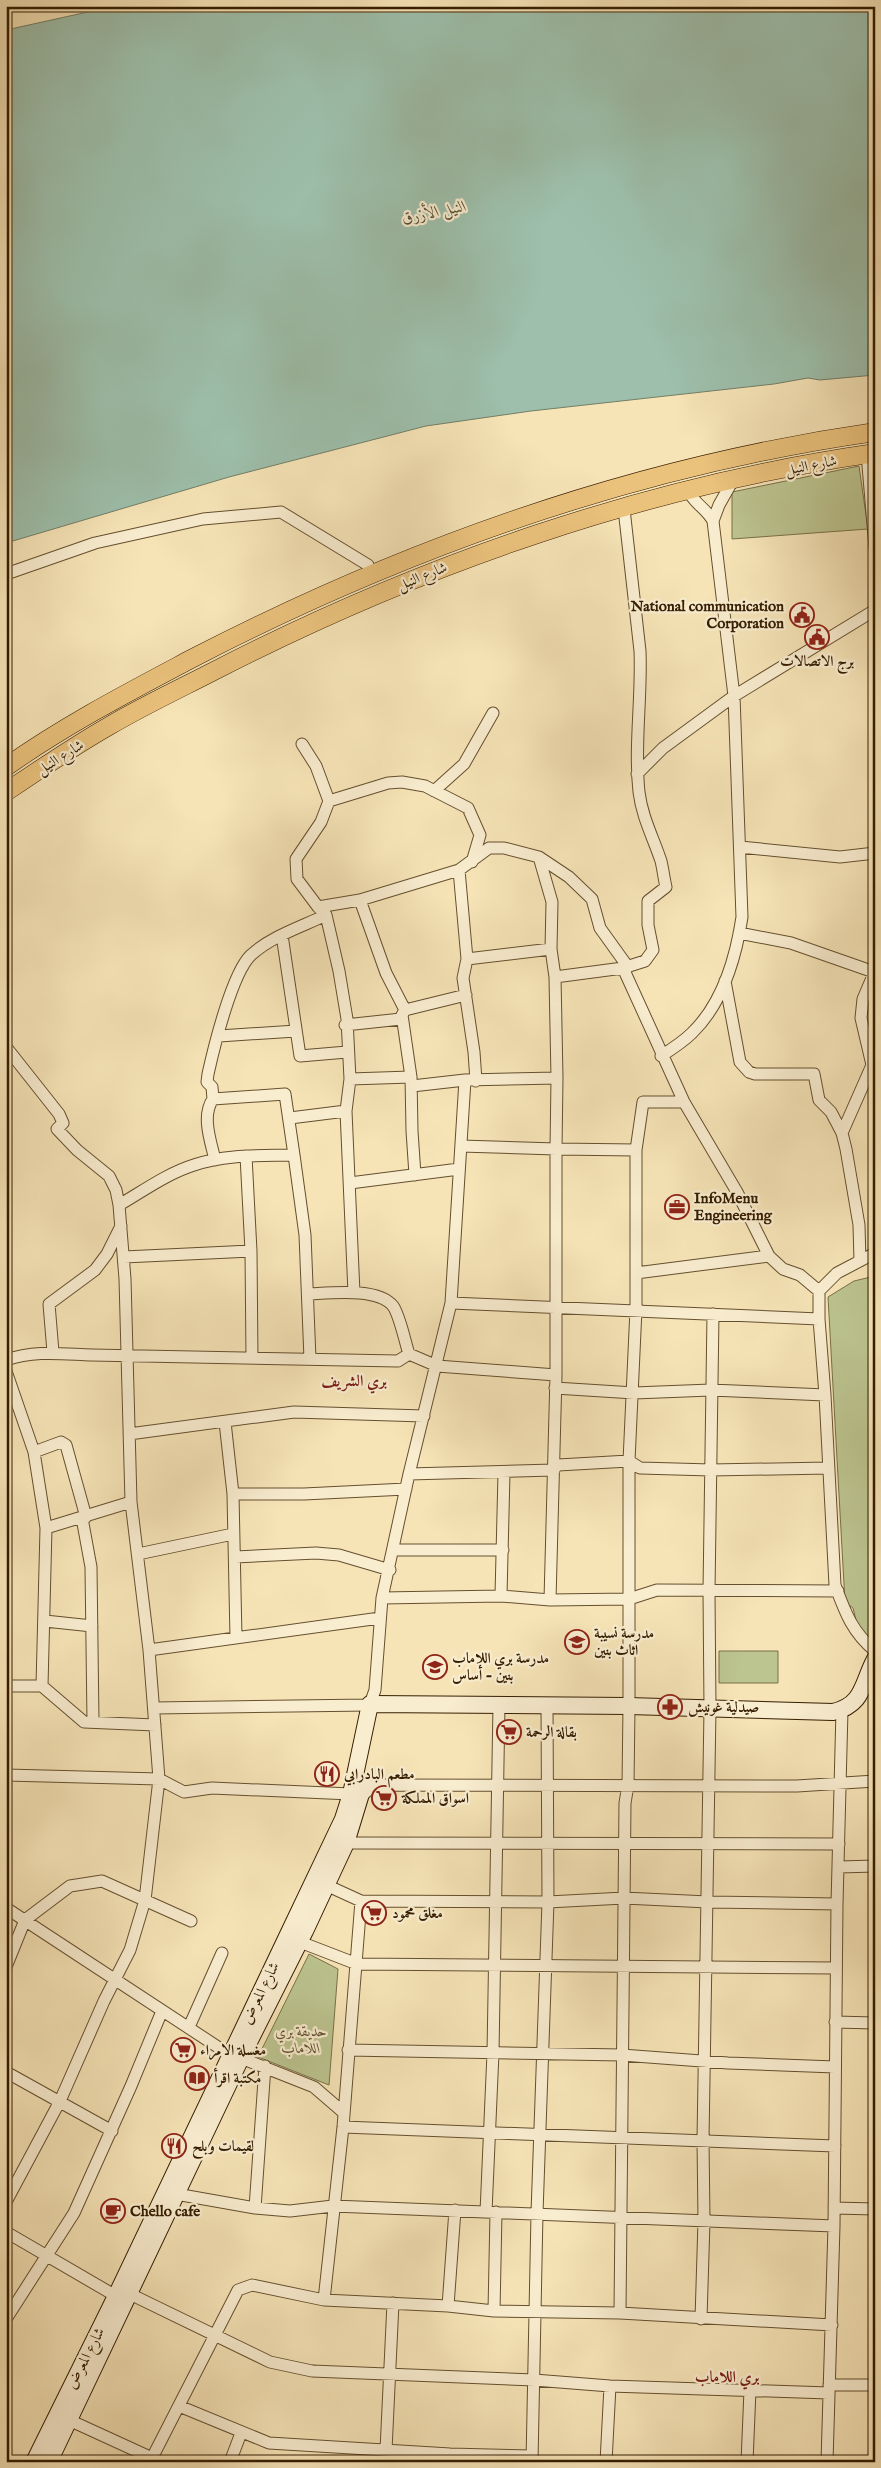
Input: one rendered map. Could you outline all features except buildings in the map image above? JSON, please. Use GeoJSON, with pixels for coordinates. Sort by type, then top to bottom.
{"type":"FeatureCollection","features":[{"type":"Feature","properties":{"kind":"main road","name":"شارع النيل"},"geometry":{"type":"LineString","coordinates":[[6,767],[97,708],[270,619],[371,574],[524,518],[625,487],[710,464],[875,432]]}},
{"type":"Feature","properties":{"kind":"main road","name":"شارع النيل"},"geometry":{"type":"LineString","coordinates":[[6,792],[109,726],[275,640],[308,624],[451,564],[529,537],[688,490],[871,454]]}},
{"type":"Feature","properties":{"kind":"main road"},"geometry":{"type":"LineString","coordinates":[[302,604],[302,618],[308,624]]}},
{"type":"Feature","properties":{"kind":"main road"},"geometry":{"type":"LineString","coordinates":[[270,619],[278,630],[275,640]]}},
{"type":"Feature","properties":{"kind":"main road"},"geometry":{"type":"LineString","coordinates":[[374,1701],[827,1712],[842,1710],[857,1701],[875,1659]]}},
{"type":"Feature","properties":{"kind":"main road"},"geometry":{"type":"LineString","coordinates":[[789,1711],[805,1704],[838,1704],[852,1692],[867,1674]]}},
{"type":"Feature","properties":{"kind":"main road","name":"شارع المعرض"},"geometry":{"type":"LineString","coordinates":[[34,2462],[124,2298],[176,2194],[239,2049],[300,1942],[346,1843],[374,1701]]}},
{"type":"Feature","properties":{"kind":"main road","name":"شارع المعرض"},"geometry":{"type":"LineString","coordinates":[[50,2462],[343,1819],[357,1794]]}},
{"type":"Feature","properties":{"kind":"street"},"geometry":{"type":"LineString","coordinates":[[871,454],[875,548]]}},
{"type":"Feature","properties":{"kind":"street"},"geometry":{"type":"LineString","coordinates":[[661,1056],[692,1033],[710,1010],[725,981],[739,933],[742,909],[734,696],[713,521],[719,505],[733,480]]}},
{"type":"Feature","properties":{"kind":"street"},"geometry":{"type":"LineString","coordinates":[[688,490],[692,500],[702,506],[713,521]]}},
{"type":"Feature","properties":{"kind":"street"},"geometry":{"type":"LineString","coordinates":[[555,977],[625,968],[645,961],[653,950],[648,925],[648,900],[666,887],[661,861],[642,811],[637,774],[636,745],[641,672],[640,651],[624,508]]}},
{"type":"Feature","properties":{"kind":"street"},"geometry":{"type":"LineString","coordinates":[[6,574],[95,543],[203,519],[281,512],[368,564],[371,574]]}},
{"type":"Feature","properties":{"kind":"street"},"geometry":{"type":"LineString","coordinates":[[637,774],[663,748],[734,696],[875,610]]}},
{"type":"Feature","properties":{"kind":"street"},"geometry":{"type":"LineString","coordinates":[[434,791],[464,764],[494,713]]}},
{"type":"Feature","properties":{"kind":"street"},"geometry":{"type":"LineString","coordinates":[[302,744],[316,766],[329,801],[321,822],[296,858],[297,879],[322,911],[343,989],[347,1019],[345,1025],[346,1052],[350,1079],[346,1111],[354,1292]]}},
{"type":"Feature","properties":{"kind":"street"},"geometry":{"type":"LineString","coordinates":[[329,801],[388,783],[402,782],[425,786],[468,808],[480,835],[472,862]]}},
{"type":"Feature","properties":{"kind":"street"},"geometry":{"type":"LineString","coordinates":[[215,1160],[208,1124],[208,1105],[213,1099],[212,1087],[207,1082],[228,1003],[242,970],[250,957],[265,944],[322,911],[459,870],[489,848],[496,847],[539,857],[569,877],[592,899],[600,928],[625,968],[661,1056],[684,1102],[737,1192],[769,1256],[783,1269],[800,1275],[819,1291]]}},
{"type":"Feature","properties":{"kind":"street"},"geometry":{"type":"LineString","coordinates":[[740,847],[840,857],[875,853]]}},
{"type":"Feature","properties":{"kind":"street"},"geometry":{"type":"LineString","coordinates":[[539,857],[552,902],[551,949],[555,977],[557,1078],[556,1375],[550,1600]]}},
{"type":"Feature","properties":{"kind":"street"},"geometry":{"type":"LineString","coordinates":[[154,1708],[374,1701],[382,1598],[390,1570],[409,1474],[437,1366],[451,1302],[459,1169],[470,1081],[466,995],[463,978],[466,959],[459,870]]}},
{"type":"Feature","properties":{"kind":"street"},"geometry":{"type":"LineString","coordinates":[[360,900],[403,1014],[412,1081],[412,1131],[415,1175]]}},
{"type":"Feature","properties":{"kind":"street"},"geometry":{"type":"LineString","coordinates":[[739,933],[791,943],[874,971],[863,999],[861,1018],[872,1065],[842,1133]]}},
{"type":"Feature","properties":{"kind":"street"},"geometry":{"type":"LineString","coordinates":[[282,935],[300,1056],[346,1052]]}},
{"type":"Feature","properties":{"kind":"street"},"geometry":{"type":"LineString","coordinates":[[466,959],[551,949]]}},
{"type":"Feature","properties":{"kind":"street"},"geometry":{"type":"LineString","coordinates":[[725,981],[740,1062],[749,1072],[755,1074],[814,1074],[819,1100],[830,1112],[842,1133],[859,1225],[860,1261]]}},
{"type":"Feature","properties":{"kind":"street"},"geometry":{"type":"LineString","coordinates":[[345,1025],[403,1014],[466,995]]}},
{"type":"Feature","properties":{"kind":"street"},"geometry":{"type":"LineString","coordinates":[[219,1036],[296,1031]]}},
{"type":"Feature","properties":{"kind":"street"},"geometry":{"type":"LineString","coordinates":[[6,1047],[59,1114],[62,1122],[57,1129],[77,1150],[109,1176],[116,1190],[122,1224],[124,1257],[131,1502],[149,1650],[159,1780],[145,1900],[130,1950],[114,1979],[60,2102],[6,2202]]}},
{"type":"Feature","properties":{"kind":"street"},"geometry":{"type":"LineString","coordinates":[[350,1079],[470,1081],[557,1078]]}},
{"type":"Feature","properties":{"kind":"street"},"geometry":{"type":"LineString","coordinates":[[213,1099],[283,1093],[286,1096],[305,1235],[310,1359]]}},
{"type":"Feature","properties":{"kind":"street"},"geometry":{"type":"LineString","coordinates":[[620,2313],[623,1965],[629,1706],[629,1461],[634,1394],[636,1309],[636,1150],[643,1102],[684,1102]]}},
{"type":"Feature","properties":{"kind":"street"},"geometry":{"type":"LineString","coordinates":[[290,1118],[346,1111]]}},
{"type":"Feature","properties":{"kind":"street"},"geometry":{"type":"LineString","coordinates":[[461,1146],[636,1150]]}},
{"type":"Feature","properties":{"kind":"street"},"geometry":{"type":"LineString","coordinates":[[119,1205],[176,1172],[215,1160],[246,1156],[294,1155]]}},
{"type":"Feature","properties":{"kind":"street"},"geometry":{"type":"LineString","coordinates":[[246,1156],[251,1251],[252,1358]]}},
{"type":"Feature","properties":{"kind":"street"},"geometry":{"type":"LineString","coordinates":[[350,1183],[459,1169]]}},
{"type":"Feature","properties":{"kind":"street"},"geometry":{"type":"LineString","coordinates":[[53,1352],[49,1304],[96,1270],[107,1254],[122,1224]]}},
{"type":"Feature","properties":{"kind":"street"},"geometry":{"type":"LineString","coordinates":[[124,1257],[251,1251]]}},
{"type":"Feature","properties":{"kind":"street"},"geometry":{"type":"LineString","coordinates":[[875,1253],[837,1273],[819,1291],[833,1560],[842,1606],[853,1627],[864,1642],[875,1651]]}},
{"type":"Feature","properties":{"kind":"street"},"geometry":{"type":"LineString","coordinates":[[636,1273],[769,1256]]}},
{"type":"Feature","properties":{"kind":"street"},"geometry":{"type":"LineString","coordinates":[[308,1294],[354,1292],[380,1297],[393,1306],[409,1354],[437,1366],[556,1375]]}},
{"type":"Feature","properties":{"kind":"street"},"geometry":{"type":"LineString","coordinates":[[451,1302],[555,1309],[636,1309],[819,1319]]}},
{"type":"Feature","properties":{"kind":"street"},"geometry":{"type":"LineString","coordinates":[[701,2319],[708,1902],[709,1591],[713,1314]]}},
{"type":"Feature","properties":{"kind":"street"},"geometry":{"type":"LineString","coordinates":[[6,1360],[23,1354],[53,1352],[127,1356],[398,1361],[409,1354]]}},
{"type":"Feature","properties":{"kind":"street"},"geometry":{"type":"LineString","coordinates":[[6,1371],[34,1452],[46,1528],[42,1686]]}},
{"type":"Feature","properties":{"kind":"street"},"geometry":{"type":"LineString","coordinates":[[555,1388],[634,1394],[711,1390],[825,1396]]}},
{"type":"Feature","properties":{"kind":"street"},"geometry":{"type":"LineString","coordinates":[[129,1434],[294,1412],[424,1416]]}},
{"type":"Feature","properties":{"kind":"street"},"geometry":{"type":"LineString","coordinates":[[225,1422],[233,1494],[236,1638]]}},
{"type":"Feature","properties":{"kind":"street"},"geometry":{"type":"LineString","coordinates":[[34,1452],[61,1442],[66,1445],[84,1518],[91,1568],[93,1722]]}},
{"type":"Feature","properties":{"kind":"street"},"geometry":{"type":"LineString","coordinates":[[409,1474],[504,1473],[553,1470],[558,1465],[629,1461],[640,1468],[711,1470],[828,1468]]}},
{"type":"Feature","properties":{"kind":"street"},"geometry":{"type":"LineString","coordinates":[[501,1596],[504,1473]]}},
{"type":"Feature","properties":{"kind":"street"},"geometry":{"type":"LineString","coordinates":[[233,1494],[304,1494],[406,1489]]}},
{"type":"Feature","properties":{"kind":"street"},"geometry":{"type":"LineString","coordinates":[[46,1528],[84,1518],[131,1502]]}},
{"type":"Feature","properties":{"kind":"street"},"geometry":{"type":"LineString","coordinates":[[138,1554],[233,1534]]}},
{"type":"Feature","properties":{"kind":"street"},"geometry":{"type":"LineString","coordinates":[[394,1550],[503,1550]]}},
{"type":"Feature","properties":{"kind":"street"},"geometry":{"type":"LineString","coordinates":[[235,1557],[316,1553],[339,1555],[390,1570]]}},
{"type":"Feature","properties":{"kind":"street"},"geometry":{"type":"LineString","coordinates":[[382,1598],[501,1596],[550,1600],[629,1598],[657,1590],[838,1591]]}},
{"type":"Feature","properties":{"kind":"street"},"geometry":{"type":"LineString","coordinates":[[149,1650],[380,1618]]}},
{"type":"Feature","properties":{"kind":"street"},"geometry":{"type":"LineString","coordinates":[[45,1620],[92,1626]]}},
{"type":"Feature","properties":{"kind":"street"},"geometry":{"type":"LineString","coordinates":[[6,1686],[42,1686],[84,1722],[155,1724]]}},
{"type":"Feature","properties":{"kind":"street"},"geometry":{"type":"LineString","coordinates":[[494,2311],[491,2134],[500,1705]]}},
{"type":"Feature","properties":{"kind":"street"},"geometry":{"type":"LineString","coordinates":[[179,2406],[269,2443],[386,2450],[450,2458],[532,2459],[544,1966],[548,1902],[547,1705]]}},
{"type":"Feature","properties":{"kind":"street"},"geometry":{"type":"LineString","coordinates":[[827,2462],[834,2226],[835,2022],[842,1710]]}},
{"type":"Feature","properties":{"kind":"street"},"geometry":{"type":"LineString","coordinates":[[6,1775],[159,1780],[184,1792],[212,1788],[357,1794],[374,1785],[708,1786],[875,1781]]}},
{"type":"Feature","properties":{"kind":"street"},"geometry":{"type":"LineString","coordinates":[[346,1843],[840,1844]]}},
{"type":"Feature","properties":{"kind":"street"},"geometry":{"type":"LineString","coordinates":[[839,1867],[875,1866]]}},
{"type":"Feature","properties":{"kind":"street"},"geometry":{"type":"LineString","coordinates":[[6,1968],[25,1920],[70,1886],[102,1881],[191,1921]]}},
{"type":"Feature","properties":{"kind":"street"},"geometry":{"type":"LineString","coordinates":[[326,1885],[361,1901],[548,1902],[624,1898],[708,1902],[837,1904]]}},
{"type":"Feature","properties":{"kind":"street"},"geometry":{"type":"LineString","coordinates":[[324,2300],[343,2128],[361,1901]]}},
{"type":"Feature","properties":{"kind":"street"},"geometry":{"type":"LineString","coordinates":[[6,1908],[162,2011],[189,2027],[239,2049],[265,2066],[314,2088],[344,2112]]}},
{"type":"Feature","properties":{"kind":"street"},"geometry":{"type":"LineString","coordinates":[[300,1942],[357,1964],[836,1968]]}},
{"type":"Feature","properties":{"kind":"street"},"geometry":{"type":"LineString","coordinates":[[189,2027],[222,1953]]}},
{"type":"Feature","properties":{"kind":"street"},"geometry":{"type":"LineString","coordinates":[[6,2319],[74,2213],[112,2131],[162,2011]]}},
{"type":"Feature","properties":{"kind":"street"},"geometry":{"type":"LineString","coordinates":[[835,2022],[875,2023]]}},
{"type":"Feature","properties":{"kind":"street"},"geometry":{"type":"LineString","coordinates":[[348,2050],[542,2053],[835,2067]]}},
{"type":"Feature","properties":{"kind":"street"},"geometry":{"type":"LineString","coordinates":[[255,2208],[265,2066]]}},
{"type":"Feature","properties":{"kind":"street"},"geometry":{"type":"LineString","coordinates":[[6,2072],[112,2131]]}},
{"type":"Feature","properties":{"kind":"street"},"geometry":{"type":"LineString","coordinates":[[343,2128],[835,2146]]}},
{"type":"Feature","properties":{"kind":"street"},"geometry":{"type":"LineString","coordinates":[[176,2194],[255,2208],[290,2211],[333,2206],[834,2226]]}},
{"type":"Feature","properties":{"kind":"street"},"geometry":{"type":"LineString","coordinates":[[834,2208],[875,2208]]}},
{"type":"Feature","properties":{"kind":"street"},"geometry":{"type":"LineString","coordinates":[[448,2306],[455,2210]]}},
{"type":"Feature","properties":{"kind":"street"},"geometry":{"type":"LineString","coordinates":[[6,2232],[124,2298],[215,2334],[282,2366],[312,2371],[534,2380],[610,2386],[750,2390],[829,2389],[875,2385]]}},
{"type":"Feature","properties":{"kind":"street"},"geometry":{"type":"LineString","coordinates":[[70,2420],[151,2460],[238,2290],[245,2286],[262,2286],[324,2300],[448,2306],[494,2311],[536,2310],[620,2313],[832,2325]]}},
{"type":"Feature","properties":{"kind":"street"},"geometry":{"type":"LineString","coordinates":[[390,2462],[386,2450],[393,2303]]}},
{"type":"Feature","properties":{"kind":"street"},"geometry":{"type":"LineString","coordinates":[[606,2462],[610,2386]]}},
{"type":"Feature","properties":{"kind":"street"},"geometry":{"type":"LineString","coordinates":[[747,2462],[750,2390]]}},
{"type":"Feature","properties":{"kind":"street"},"geometry":{"type":"LineString","coordinates":[[230,2462],[242,2433]]}},
{"type":"Feature","properties":{"kind":"green space"},"geometry":{"type":"Polygon","coordinates":[[[859,466],[868,529],[732,539],[732,492],[859,466]]]}},
{"type":"Feature","properties":{"kind":"green space"},"geometry":{"type":"Polygon","coordinates":[[[875,1276],[875,1643],[863,1648],[853,1608],[845,1602],[828,1297],[854,1281],[875,1276]]]}},
{"type":"Feature","properties":{"kind":"green space"},"geometry":{"type":"Polygon","coordinates":[[[719,1651],[778,1651],[778,1683],[719,1683],[719,1651]]]}},
{"type":"Feature","properties":{"kind":"green space","name":"حديقة بري اللاماب"},"geometry":{"type":"Polygon","coordinates":[[[309,1954],[338,1969],[329,2085],[258,2057],[309,1954]]]}},
{"type":"Feature","properties":{"kind":"water","name":"النيل الأزرق"},"geometry":{"type":"Polygon","coordinates":[[[115,6],[875,6],[875,375],[820,380],[808,378],[774,384],[531,411],[426,426],[229,477],[6,543],[6,30],[115,6]]]}},
{"type":"Feature","properties":{"kind":"place","name":"National communication Corporation"},"geometry":{"type":"Point","coordinates":[802,615]}},
{"type":"Feature","properties":{"kind":"place","name":"برج الاتصالات"},"geometry":{"type":"Point","coordinates":[817,637]}},
{"type":"Feature","properties":{"kind":"place","name":"InfoMenu Engineering"},"geometry":{"type":"Point","coordinates":[677,1207]}},
{"type":"Feature","properties":{"kind":"place","name":"مدرسة نسيبة اثاث بنين"},"geometry":{"type":"Point","coordinates":[577,1642]}},
{"type":"Feature","properties":{"kind":"place","name":"مدرسة بري اللاماب بنين - أساس"},"geometry":{"type":"Point","coordinates":[435,1667]}},
{"type":"Feature","properties":{"kind":"place","name":"صيدلية غونيش"},"geometry":{"type":"Point","coordinates":[670,1707]}},
{"type":"Feature","properties":{"kind":"place","name":"بقالة الرحمة"},"geometry":{"type":"Point","coordinates":[509,1732]}},
{"type":"Feature","properties":{"kind":"place","name":"مطعم البادرابي"},"geometry":{"type":"Point","coordinates":[327,1774]}},
{"type":"Feature","properties":{"kind":"place","name":"اسواق المملكة"},"geometry":{"type":"Point","coordinates":[384,1798]}},
{"type":"Feature","properties":{"kind":"place","name":"مغلق محمود"},"geometry":{"type":"Point","coordinates":[374,1913]}},
{"type":"Feature","properties":{"kind":"place","name":"مغسلة الامراء"},"geometry":{"type":"Point","coordinates":[183,2050]}},
{"type":"Feature","properties":{"kind":"place","name":"مكتبة اقرأ"},"geometry":{"type":"Point","coordinates":[197,2078]}},
{"type":"Feature","properties":{"kind":"place","name":"لقيمات وبلح"},"geometry":{"type":"Point","coordinates":[174,2146]}},
{"type":"Feature","properties":{"kind":"place","name":"Chello cafe"},"geometry":{"type":"Point","coordinates":[113,2211]}},
{"type":"Feature","properties":{"kind":"district","name":"بري الشريف"},"geometry":{"type":"Point","coordinates":[354,1380]}},
{"type":"Feature","properties":{"kind":"district","name":"بري اللاماب"},"geometry":{"type":"Point","coordinates":[727,2376]}}]}
